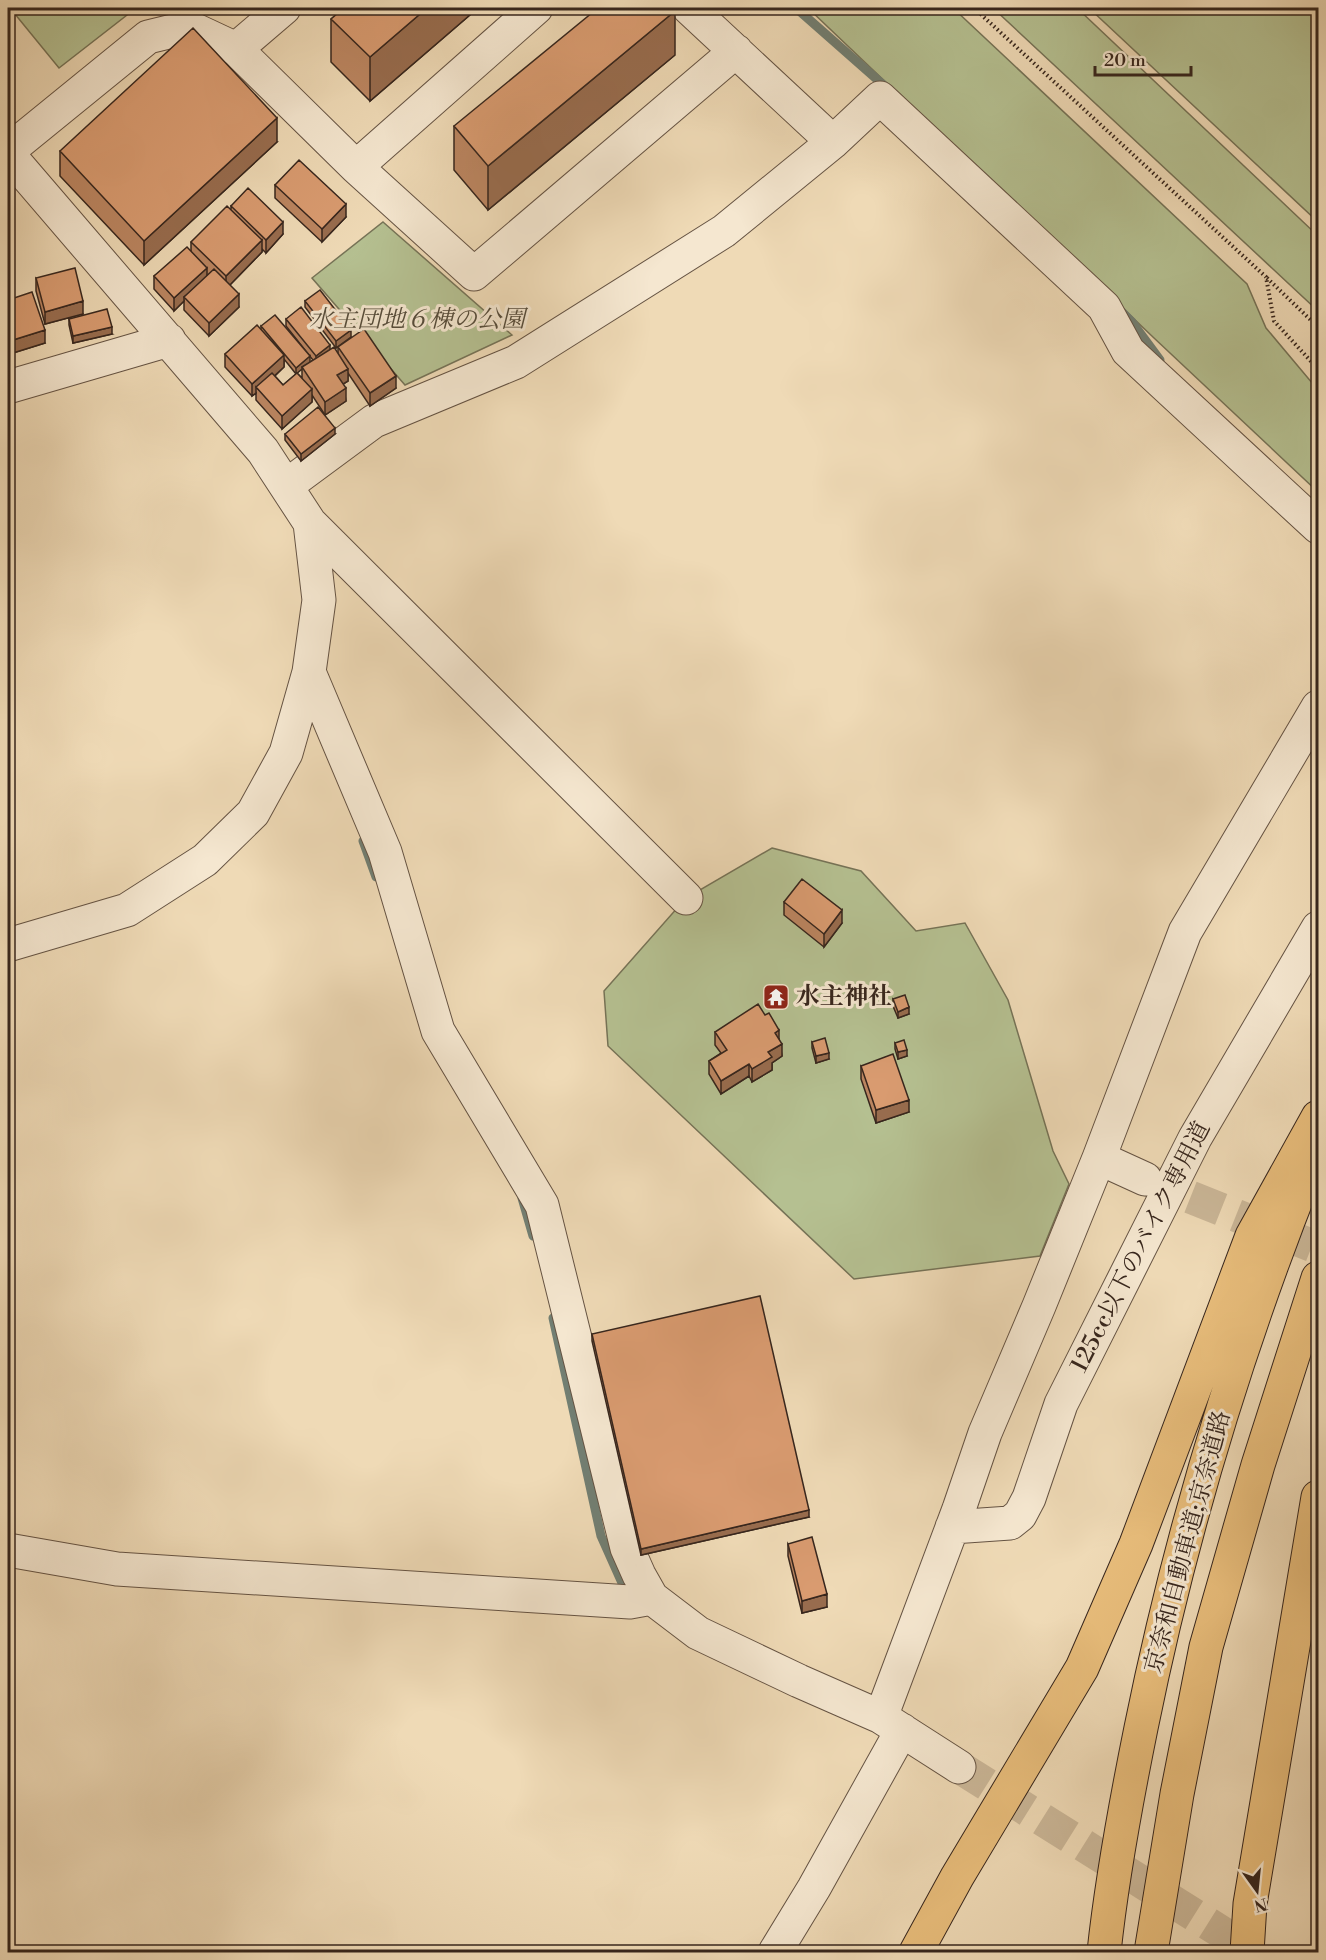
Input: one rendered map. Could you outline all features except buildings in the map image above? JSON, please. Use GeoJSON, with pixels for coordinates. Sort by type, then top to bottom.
{"type":"FeatureCollection","features":[{"type":"Feature","properties":{"kind":"highway"},"geometry":{"type":"LineString","coordinates":[[916,1953],[957,1876],[1082,1668],[1136,1544],[1252,1236],[1318,1117]]}},
{"type":"Feature","properties":{"kind":"highway","name":"京奈和自動車道;京奈道路"},"geometry":{"type":"LineString","coordinates":[[1104,1953],[1129,1787],[1160,1636],[1209,1454],[1276,1251],[1318,1143]]}},
{"type":"Feature","properties":{"kind":"highway","name":"京奈和自動車道;京奈道路"},"geometry":{"type":"LineString","coordinates":[[1151,1953],[1177,1794],[1206,1647],[1258,1465],[1318,1278]]}},
{"type":"Feature","properties":{"kind":"highway"},"geometry":{"type":"LineString","coordinates":[[1246,1953],[1250,1905],[1318,1497]]}},
{"type":"Feature","properties":{"kind":"street"},"geometry":{"type":"LineString","coordinates":[[236,49],[284,8]]}},
{"type":"Feature","properties":{"kind":"street"},"geometry":{"type":"LineString","coordinates":[[356,167],[536,8]]}},
{"type":"Feature","properties":{"kind":"street"},"geometry":{"type":"LineString","coordinates":[[689,8],[833,142]]}},
{"type":"Feature","properties":{"kind":"street"},"geometry":{"type":"LineString","coordinates":[[686,898],[310,523],[263,451],[8,153],[148,37],[187,17],[236,49],[356,167],[474,274],[735,51]]}},
{"type":"Feature","properties":{"kind":"street"},"geometry":{"type":"LineString","coordinates":[[286,486],[374,422],[516,362],[724,231],[833,142],[880,98],[1104,307],[1128,351],[1318,527]]}},
{"type":"Feature","properties":{"kind":"street"},"geometry":{"type":"LineString","coordinates":[[8,387],[169,340]]}},
{"type":"Feature","properties":{"kind":"street"},"geometry":{"type":"LineString","coordinates":[[8,945],[127,910],[206,860],[253,813],[286,753],[309,672],[319,600],[310,523]]}},
{"type":"Feature","properties":{"kind":"street"},"geometry":{"type":"LineString","coordinates":[[309,672],[385,852],[438,1031],[542,1205],[627,1548],[652,1598],[698,1633],[891,1724],[959,1767]]}},
{"type":"Feature","properties":{"kind":"street"},"geometry":{"type":"LineString","coordinates":[[775,1953],[814,1888],[891,1724],[952,1527],[984,1433],[1099,1158],[1185,932],[1318,707]]}},
{"type":"Feature","properties":{"kind":"street","name":"125cc以下のバイク専用道"},"geometry":{"type":"LineString","coordinates":[[952,1527],[1010,1523],[1020,1515],[1029,1498],[1060,1404],[1195,1138],[1318,928]]}},
{"type":"Feature","properties":{"kind":"street"},"geometry":{"type":"LineString","coordinates":[[1099,1158],[1145,1179]]}},
{"type":"Feature","properties":{"kind":"street"},"geometry":{"type":"LineString","coordinates":[[8,1550],[117,1569],[630,1602],[652,1598]]}},
{"type":"Feature","properties":{"kind":"path"},"geometry":{"type":"LineString","coordinates":[[974,8],[1318,327]]}},
{"type":"Feature","properties":{"kind":"path"},"geometry":{"type":"LineString","coordinates":[[1266,277],[1274,321],[1318,369]]}},
{"type":"Feature","properties":{"kind":"green space"},"geometry":{"type":"Polygon","coordinates":[[[10,8],[136,8],[59,68],[10,8]]]}},
{"type":"Feature","properties":{"kind":"green space"},"geometry":{"type":"Polygon","coordinates":[[[808,8],[953,8],[1247,284],[1266,328],[1318,390],[1318,492],[1154,338],[808,8]]]}},
{"type":"Feature","properties":{"kind":"green space"},"geometry":{"type":"Polygon","coordinates":[[[993,8],[1077,8],[1318,236],[1318,311],[993,8]]]}},
{"type":"Feature","properties":{"kind":"green space"},"geometry":{"type":"Polygon","coordinates":[[[1089,8],[1318,8],[1318,222],[1089,8]]]}},
{"type":"Feature","properties":{"kind":"green space","name":"水主団地６棟の公園"},"geometry":{"type":"Polygon","coordinates":[[[383,222],[512,335],[405,385],[312,278],[383,222]]]}},
{"type":"Feature","properties":{"kind":"green space"},"geometry":{"type":"Polygon","coordinates":[[[772,848],[861,871],[916,931],[965,923],[1008,1000],[1053,1151],[1069,1184],[1040,1256],[854,1279],[608,1046],[604,991],[686,898],[772,848]]]}},
{"type":"Feature","properties":{"kind":"waterway"},"geometry":{"type":"LineString","coordinates":[[796,8],[888,89]]}},
{"type":"Feature","properties":{"kind":"waterway"},"geometry":{"type":"LineString","coordinates":[[1122,312],[1160,360]]}},
{"type":"Feature","properties":{"kind":"waterway"},"geometry":{"type":"LineString","coordinates":[[363,841],[376,877]]}},
{"type":"Feature","properties":{"kind":"waterway"},"geometry":{"type":"LineString","coordinates":[[522,1198],[533,1236]]}},
{"type":"Feature","properties":{"kind":"waterway"},"geometry":{"type":"LineString","coordinates":[[553,1318],[601,1536],[622,1583],[630,1594]]}},
{"type":"Feature","properties":{"kind":"tunnel"},"geometry":{"type":"LineString","coordinates":[[1145,1179],[1318,1248]]}},
{"type":"Feature","properties":{"kind":"tunnel"},"geometry":{"type":"LineString","coordinates":[[959,1767],[1253,1952]]}},
{"type":"Feature","properties":{"kind":"place","name":"水主神社"},"geometry":{"type":"Point","coordinates":[776,997]}}]}
